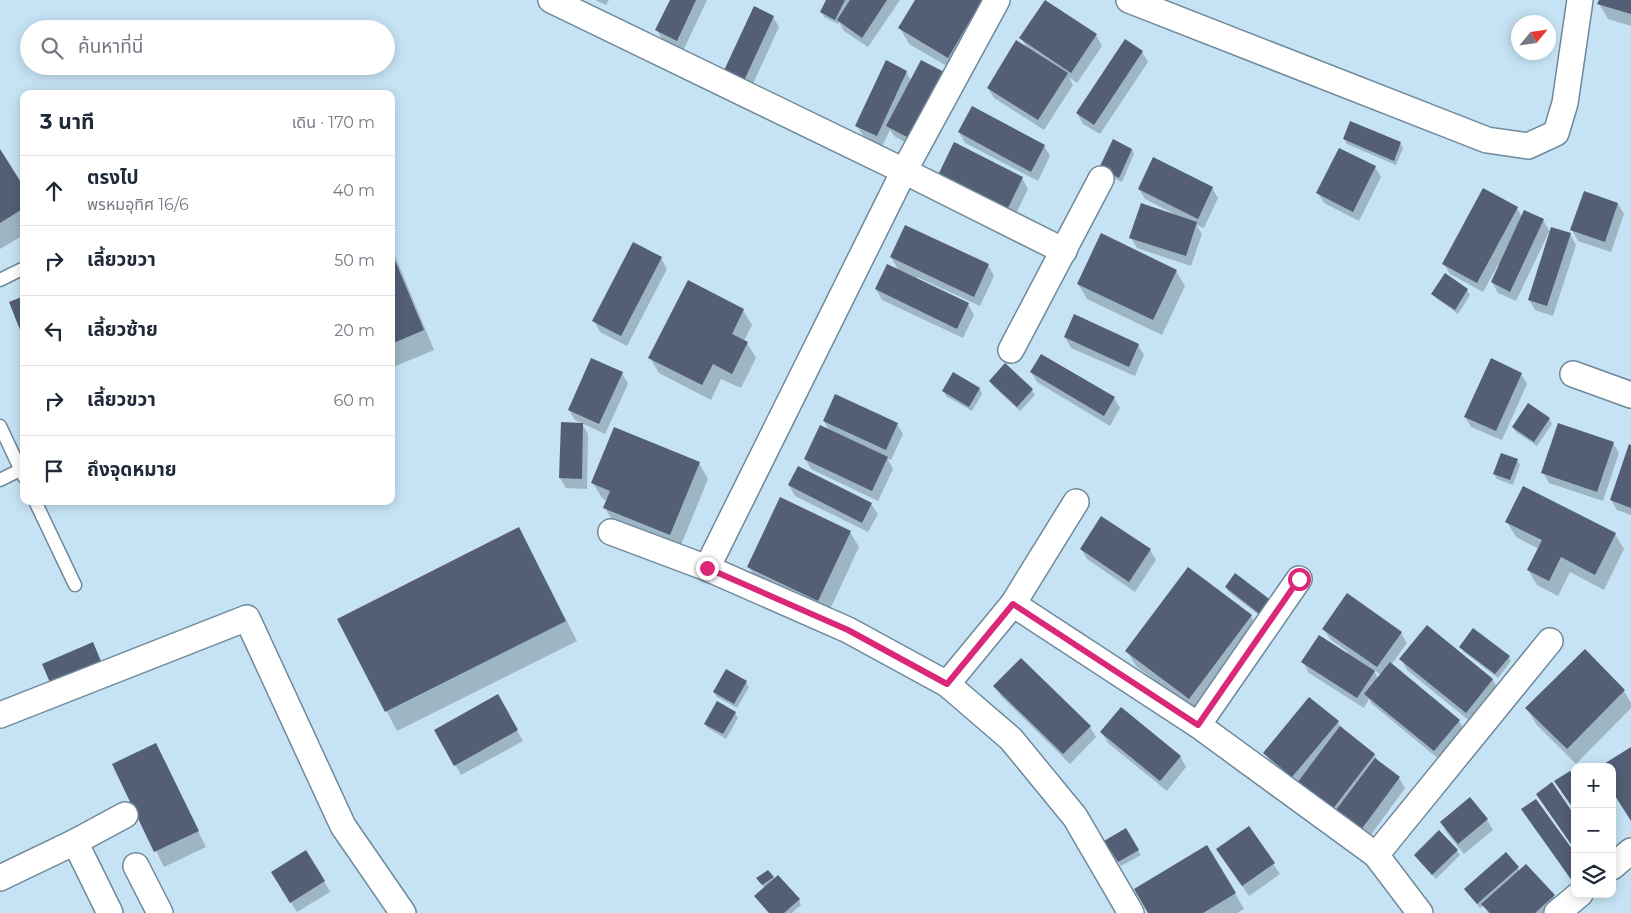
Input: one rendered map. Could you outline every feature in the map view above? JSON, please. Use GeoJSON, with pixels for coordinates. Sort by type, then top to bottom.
{"type":"FeatureCollection","features":[{"type":"Feature","properties":{"kind":"street"},"geometry":{"type":"LineString","coordinates":[[551,0],[904,171],[1064,252]]}},
{"type":"Feature","properties":{"kind":"street"},"geometry":{"type":"LineString","coordinates":[[707,568],[904,171],[997,0]]}},
{"type":"Feature","properties":{"kind":"street"},"geometry":{"type":"LineString","coordinates":[[1129,0],[1487,140],[1528,146],[1556,133],[1565,103],[1580,0]]}},
{"type":"Feature","properties":{"kind":"street"},"geometry":{"type":"LineString","coordinates":[[1012,350],[1101,178]]}},
{"type":"Feature","properties":{"kind":"street"},"geometry":{"type":"LineString","coordinates":[[1573,374],[1631,395]]}},
{"type":"Feature","properties":{"kind":"street"},"geometry":{"type":"LineString","coordinates":[[947,684],[1013,604],[1076,502]]}},
{"type":"Feature","properties":{"kind":"street"},"geometry":{"type":"LineString","coordinates":[[611,532],[707,568],[848,630],[947,684],[1011,739],[1076,816],[1131,913]]}},
{"type":"Feature","properties":{"kind":"street"},"geometry":{"type":"LineString","coordinates":[[1198,725],[1299,579]]}},
{"type":"Feature","properties":{"kind":"street"},"geometry":{"type":"LineString","coordinates":[[1013,604],[1198,725],[1376,855],[1420,913]]}},
{"type":"Feature","properties":{"kind":"street"},"geometry":{"type":"LineString","coordinates":[[0,715],[246,618],[343,826],[403,913]]}},
{"type":"Feature","properties":{"kind":"street"},"geometry":{"type":"LineString","coordinates":[[1376,855],[1550,641]]}},
{"type":"Feature","properties":{"kind":"street"},"geometry":{"type":"LineString","coordinates":[[0,878],[126,815]]}},
{"type":"Feature","properties":{"kind":"street"},"geometry":{"type":"LineString","coordinates":[[75,842],[110,913]]}},
{"type":"Feature","properties":{"kind":"street"},"geometry":{"type":"LineString","coordinates":[[1616,863],[1631,851]]}},
{"type":"Feature","properties":{"kind":"street"},"geometry":{"type":"LineString","coordinates":[[136,866],[160,913]]}},
{"type":"Feature","properties":{"kind":"street"},"geometry":{"type":"LineString","coordinates":[[1557,913],[1575,898]]}},
{"type":"Feature","properties":{"kind":"lane"},"geometry":{"type":"LineString","coordinates":[[0,280],[20,270]]}},
{"type":"Feature","properties":{"kind":"lane"},"geometry":{"type":"LineString","coordinates":[[0,426],[20,466]]}},
{"type":"Feature","properties":{"kind":"lane"},"geometry":{"type":"LineString","coordinates":[[0,480],[20,473]]}},
{"type":"Feature","properties":{"kind":"lane"},"geometry":{"type":"LineString","coordinates":[[37,505],[75,585]]}},
{"type":"Feature","properties":{"kind":"building"},"geometry":{"type":"Polygon","coordinates":[[[670,0],[696,0],[677,41],[655,30],[670,0]]]}},
{"type":"Feature","properties":{"kind":"building"},"geometry":{"type":"Polygon","coordinates":[[[826,0],[845,0],[835,20],[820,12],[826,0]]]}},
{"type":"Feature","properties":{"kind":"building"},"geometry":{"type":"Polygon","coordinates":[[[850,0],[887,0],[862,38],[837,20],[850,0]]]}},
{"type":"Feature","properties":{"kind":"building"},"geometry":{"type":"Polygon","coordinates":[[[915,0],[982,0],[948,58],[898,28],[915,0]]]}},
{"type":"Feature","properties":{"kind":"building"},"geometry":{"type":"Polygon","coordinates":[[[1045,0],[1097,34],[1071,73],[1019,38],[1045,0]]]}},
{"type":"Feature","properties":{"kind":"building"},"geometry":{"type":"Polygon","coordinates":[[[1599,0],[1631,0],[1631,14],[1597,4],[1599,0]]]}},
{"type":"Feature","properties":{"kind":"building"},"geometry":{"type":"Polygon","coordinates":[[[754,6],[774,16],[741,87],[721,77],[754,6]]]}},
{"type":"Feature","properties":{"kind":"building"},"geometry":{"type":"Polygon","coordinates":[[[1125,39],[1143,51],[1094,125],[1076,113],[1125,39]]]}},
{"type":"Feature","properties":{"kind":"building"},"geometry":{"type":"Polygon","coordinates":[[[1016,40],[1068,73],[1038,120],[987,88],[1016,40]]]}},
{"type":"Feature","properties":{"kind":"building"},"geometry":{"type":"Polygon","coordinates":[[[886,60],[907,71],[877,136],[855,126],[886,60]]]}},
{"type":"Feature","properties":{"kind":"building"},"geometry":{"type":"Polygon","coordinates":[[[921,60],[944,72],[909,138],[886,126],[921,60]]]}},
{"type":"Feature","properties":{"kind":"building"},"geometry":{"type":"Polygon","coordinates":[[[972,106],[1045,145],[1031,172],[958,132],[972,106]]]}},
{"type":"Feature","properties":{"kind":"building"},"geometry":{"type":"Polygon","coordinates":[[[1350,121],[1401,142],[1394,161],[1343,139],[1350,121]]]}},
{"type":"Feature","properties":{"kind":"building"},"geometry":{"type":"Polygon","coordinates":[[[1113,139],[1132,149],[1119,178],[1099,168],[1113,139]]]}},
{"type":"Feature","properties":{"kind":"building"},"geometry":{"type":"Polygon","coordinates":[[[954,142],[1023,177],[1008,208],[939,173],[954,142]]]}},
{"type":"Feature","properties":{"kind":"building"},"geometry":{"type":"Polygon","coordinates":[[[1339,148],[1376,166],[1353,212],[1316,193],[1339,148]]]}},
{"type":"Feature","properties":{"kind":"building"},"geometry":{"type":"Polygon","coordinates":[[[0,149],[20,181],[20,210],[0,223],[0,149]]]}},
{"type":"Feature","properties":{"kind":"building"},"geometry":{"type":"Polygon","coordinates":[[[1153,157],[1213,187],[1198,219],[1138,189],[1153,157]]]}},
{"type":"Feature","properties":{"kind":"building"},"geometry":{"type":"Polygon","coordinates":[[[1483,188],[1518,207],[1477,283],[1442,264],[1483,188]]]}},
{"type":"Feature","properties":{"kind":"building"},"geometry":{"type":"Polygon","coordinates":[[[1584,191],[1618,203],[1605,242],[1570,230],[1584,191]]]}},
{"type":"Feature","properties":{"kind":"building"},"geometry":{"type":"Polygon","coordinates":[[[1141,203],[1197,222],[1186,256],[1129,238],[1141,203]]]}},
{"type":"Feature","properties":{"kind":"building"},"geometry":{"type":"Polygon","coordinates":[[[1524,210],[1544,219],[1510,292],[1491,282],[1524,210]]]}},
{"type":"Feature","properties":{"kind":"building"},"geometry":{"type":"Polygon","coordinates":[[[905,225],[989,264],[974,297],[890,257],[905,225]]]}},
{"type":"Feature","properties":{"kind":"building"},"geometry":{"type":"Polygon","coordinates":[[[1551,227],[1571,233],[1547,306],[1528,300],[1551,227]]]}},
{"type":"Feature","properties":{"kind":"building"},"geometry":{"type":"Polygon","coordinates":[[[1101,233],[1177,270],[1153,320],[1077,284],[1101,233]]]}},
{"type":"Feature","properties":{"kind":"building"},"geometry":{"type":"Polygon","coordinates":[[[633,242],[662,257],[621,336],[592,321],[633,242]]]}},
{"type":"Feature","properties":{"kind":"building"},"geometry":{"type":"Polygon","coordinates":[[[395,261],[424,330],[395,342],[395,261]]]}},
{"type":"Feature","properties":{"kind":"building"},"geometry":{"type":"Polygon","coordinates":[[[887,264],[969,303],[957,329],[875,289],[887,264]]]}},
{"type":"Feature","properties":{"kind":"building"},"geometry":{"type":"Polygon","coordinates":[[[1445,273],[1468,289],[1455,310],[1431,294],[1445,273]]]}},
{"type":"Feature","properties":{"kind":"building"},"geometry":{"type":"Polygon","coordinates":[[[688,280],[744,309],[732,334],[748,342],[732,374],[713,364],[702,385],[648,358],[688,280]]]}},
{"type":"Feature","properties":{"kind":"building"},"geometry":{"type":"Polygon","coordinates":[[[20,298],[20,330],[9,302],[20,298]]]}},
{"type":"Feature","properties":{"kind":"building"},"geometry":{"type":"Polygon","coordinates":[[[1074,314],[1139,344],[1129,367],[1064,337],[1074,314]]]}},
{"type":"Feature","properties":{"kind":"building"},"geometry":{"type":"Polygon","coordinates":[[[1041,354],[1115,397],[1104,416],[1030,372],[1041,354]]]}},
{"type":"Feature","properties":{"kind":"building"},"geometry":{"type":"Polygon","coordinates":[[[591,358],[623,372],[599,424],[568,410],[591,358]]]}},
{"type":"Feature","properties":{"kind":"building"},"geometry":{"type":"Polygon","coordinates":[[[1491,358],[1522,373],[1496,431],[1464,417],[1491,358]]]}},
{"type":"Feature","properties":{"kind":"building"},"geometry":{"type":"Polygon","coordinates":[[[1005,363],[1033,389],[1017,407],[989,381],[1005,363]]]}},
{"type":"Feature","properties":{"kind":"building"},"geometry":{"type":"Polygon","coordinates":[[[953,372],[980,388],[969,407],[942,391],[953,372]]]}},
{"type":"Feature","properties":{"kind":"building"},"geometry":{"type":"Polygon","coordinates":[[[835,394],[898,423],[886,450],[823,421],[835,394]]]}},
{"type":"Feature","properties":{"kind":"building"},"geometry":{"type":"Polygon","coordinates":[[[1528,403],[1550,418],[1534,442],[1512,427],[1528,403]]]}},
{"type":"Feature","properties":{"kind":"building"},"geometry":{"type":"Polygon","coordinates":[[[561,422],[583,423],[582,479],[559,478],[561,422]]]}},
{"type":"Feature","properties":{"kind":"building"},"geometry":{"type":"Polygon","coordinates":[[[1558,423],[1614,442],[1597,492],[1541,473],[1558,423]]]}},
{"type":"Feature","properties":{"kind":"building"},"geometry":{"type":"Polygon","coordinates":[[[820,425],[888,457],[872,491],[804,459],[820,425]]]}},
{"type":"Feature","properties":{"kind":"building"},"geometry":{"type":"Polygon","coordinates":[[[614,427],[700,462],[670,535],[603,508],[610,491],[591,483],[614,427]]]}},
{"type":"Feature","properties":{"kind":"building"},"geometry":{"type":"Polygon","coordinates":[[[1629,444],[1631,445],[1631,508],[1610,500],[1629,444]]]}},
{"type":"Feature","properties":{"kind":"building"},"geometry":{"type":"Polygon","coordinates":[[[1501,453],[1518,459],[1510,480],[1493,474],[1501,453]]]}},
{"type":"Feature","properties":{"kind":"building"},"geometry":{"type":"Polygon","coordinates":[[[798,466],[872,503],[862,523],[788,485],[798,466]]]}},
{"type":"Feature","properties":{"kind":"building"},"geometry":{"type":"Polygon","coordinates":[[[1523,486],[1616,533],[1595,575],[1561,557],[1549,581],[1527,570],[1542,540],[1505,522],[1523,486]]]}},
{"type":"Feature","properties":{"kind":"building"},"geometry":{"type":"Polygon","coordinates":[[[780,497],[851,531],[818,601],[747,567],[780,497]]]}},
{"type":"Feature","properties":{"kind":"building"},"geometry":{"type":"Polygon","coordinates":[[[1101,516],[1151,549],[1129,582],[1080,549],[1101,516]]]}},
{"type":"Feature","properties":{"kind":"building"},"geometry":{"type":"Polygon","coordinates":[[[519,527],[566,621],[385,712],[337,619],[519,527]]]}},
{"type":"Feature","properties":{"kind":"building"},"geometry":{"type":"Polygon","coordinates":[[[1188,567],[1252,615],[1189,699],[1125,651],[1188,567]]]}},
{"type":"Feature","properties":{"kind":"building"},"geometry":{"type":"Polygon","coordinates":[[[1235,573],[1272,601],[1261,615],[1225,587],[1235,573]]]}},
{"type":"Feature","properties":{"kind":"building"},"geometry":{"type":"Polygon","coordinates":[[[1347,593],[1402,632],[1377,667],[1322,629],[1347,593]]]}},
{"type":"Feature","properties":{"kind":"building"},"geometry":{"type":"Polygon","coordinates":[[[1427,625],[1493,679],[1466,713],[1399,659],[1427,625]]]}},
{"type":"Feature","properties":{"kind":"building"},"geometry":{"type":"Polygon","coordinates":[[[1473,628],[1510,656],[1495,674],[1459,647],[1473,628]]]}},
{"type":"Feature","properties":{"kind":"building"},"geometry":{"type":"Polygon","coordinates":[[[1319,635],[1375,671],[1357,698],[1301,662],[1319,635]]]}},
{"type":"Feature","properties":{"kind":"building"},"geometry":{"type":"Polygon","coordinates":[[[93,642],[103,666],[52,687],[42,664],[93,642]]]}},
{"type":"Feature","properties":{"kind":"building"},"geometry":{"type":"Polygon","coordinates":[[[1585,649],[1625,690],[1567,749],[1525,708],[1585,649]]]}},
{"type":"Feature","properties":{"kind":"building"},"geometry":{"type":"Polygon","coordinates":[[[1021,658],[1091,726],[1063,754],[993,686],[1021,658]]]}},
{"type":"Feature","properties":{"kind":"building"},"geometry":{"type":"Polygon","coordinates":[[[1390,662],[1460,720],[1434,751],[1364,694],[1390,662]]]}},
{"type":"Feature","properties":{"kind":"building"},"geometry":{"type":"Polygon","coordinates":[[[726,669],[747,681],[734,704],[713,692],[726,669]]]}},
{"type":"Feature","properties":{"kind":"building"},"geometry":{"type":"Polygon","coordinates":[[[498,694],[518,730],[454,766],[434,730],[498,694]]]}},
{"type":"Feature","properties":{"kind":"building"},"geometry":{"type":"Polygon","coordinates":[[[1309,697],[1339,721],[1292,777],[1263,753],[1309,697]]]}},
{"type":"Feature","properties":{"kind":"building"},"geometry":{"type":"Polygon","coordinates":[[[717,701],[736,712],[723,734],[704,724],[717,701]]]}},
{"type":"Feature","properties":{"kind":"building"},"geometry":{"type":"Polygon","coordinates":[[[1121,707],[1181,756],[1160,781],[1100,732],[1121,707]]]}},
{"type":"Feature","properties":{"kind":"building"},"geometry":{"type":"Polygon","coordinates":[[[1340,726],[1375,754],[1329,814],[1294,787],[1340,726]]]}},
{"type":"Feature","properties":{"kind":"building"},"geometry":{"type":"Polygon","coordinates":[[[156,743],[199,831],[154,852],[112,764],[156,743]]]}},
{"type":"Feature","properties":{"kind":"building"},"geometry":{"type":"Polygon","coordinates":[[[1631,747],[1631,821],[1616,797],[1616,763],[1605,763],[1631,747]]]}},
{"type":"Feature","properties":{"kind":"building"},"geometry":{"type":"Polygon","coordinates":[[[1375,758],[1400,777],[1358,834],[1333,814],[1375,758]]]}},
{"type":"Feature","properties":{"kind":"building"},"geometry":{"type":"Polygon","coordinates":[[[1570,771],[1571,772],[1571,805],[1554,781],[1570,771]]]}},
{"type":"Feature","properties":{"kind":"building"},"geometry":{"type":"Polygon","coordinates":[[[1552,782],[1571,810],[1571,844],[1536,794],[1552,782]]]}},
{"type":"Feature","properties":{"kind":"building"},"geometry":{"type":"Polygon","coordinates":[[[1470,797],[1488,819],[1458,844],[1440,822],[1470,797]]]}},
{"type":"Feature","properties":{"kind":"building"},"geometry":{"type":"Polygon","coordinates":[[[1536,799],[1571,847],[1571,879],[1521,809],[1536,799]]]}},
{"type":"Feature","properties":{"kind":"building"},"geometry":{"type":"Polygon","coordinates":[[[1249,826],[1275,863],[1242,886],[1216,849],[1249,826]]]}},
{"type":"Feature","properties":{"kind":"building"},"geometry":{"type":"Polygon","coordinates":[[[1126,828],[1139,850],[1118,862],[1104,841],[1126,828]]]}},
{"type":"Feature","properties":{"kind":"building"},"geometry":{"type":"Polygon","coordinates":[[[1439,830],[1458,850],[1432,875],[1414,855],[1439,830]]]}},
{"type":"Feature","properties":{"kind":"building"},"geometry":{"type":"Polygon","coordinates":[[[1207,845],[1236,893],[1203,913],[1148,913],[1134,889],[1207,845]]]}},
{"type":"Feature","properties":{"kind":"building"},"geometry":{"type":"Polygon","coordinates":[[[306,850],[325,881],[290,903],[271,872],[306,850]]]}},
{"type":"Feature","properties":{"kind":"building"},"geometry":{"type":"Polygon","coordinates":[[[1506,852],[1519,867],[1477,904],[1464,889],[1506,852]]]}},
{"type":"Feature","properties":{"kind":"building"},"geometry":{"type":"Polygon","coordinates":[[[1526,864],[1555,895],[1535,913],[1490,913],[1481,904],[1526,864]]]}},
{"type":"Feature","properties":{"kind":"building"},"geometry":{"type":"Polygon","coordinates":[[[768,870],[774,877],[762,885],[756,878],[768,870]]]}},
{"type":"Feature","properties":{"kind":"building"},"geometry":{"type":"Polygon","coordinates":[[[778,875],[800,899],[784,913],[769,913],[754,896],[778,875]]]}},
{"type":"Feature","properties":{"kind":"route"},"geometry":{"type":"LineString","coordinates":[[707,568],[848,630],[947,684],[1013,604],[1198,725],[1299,579]]}}]}
